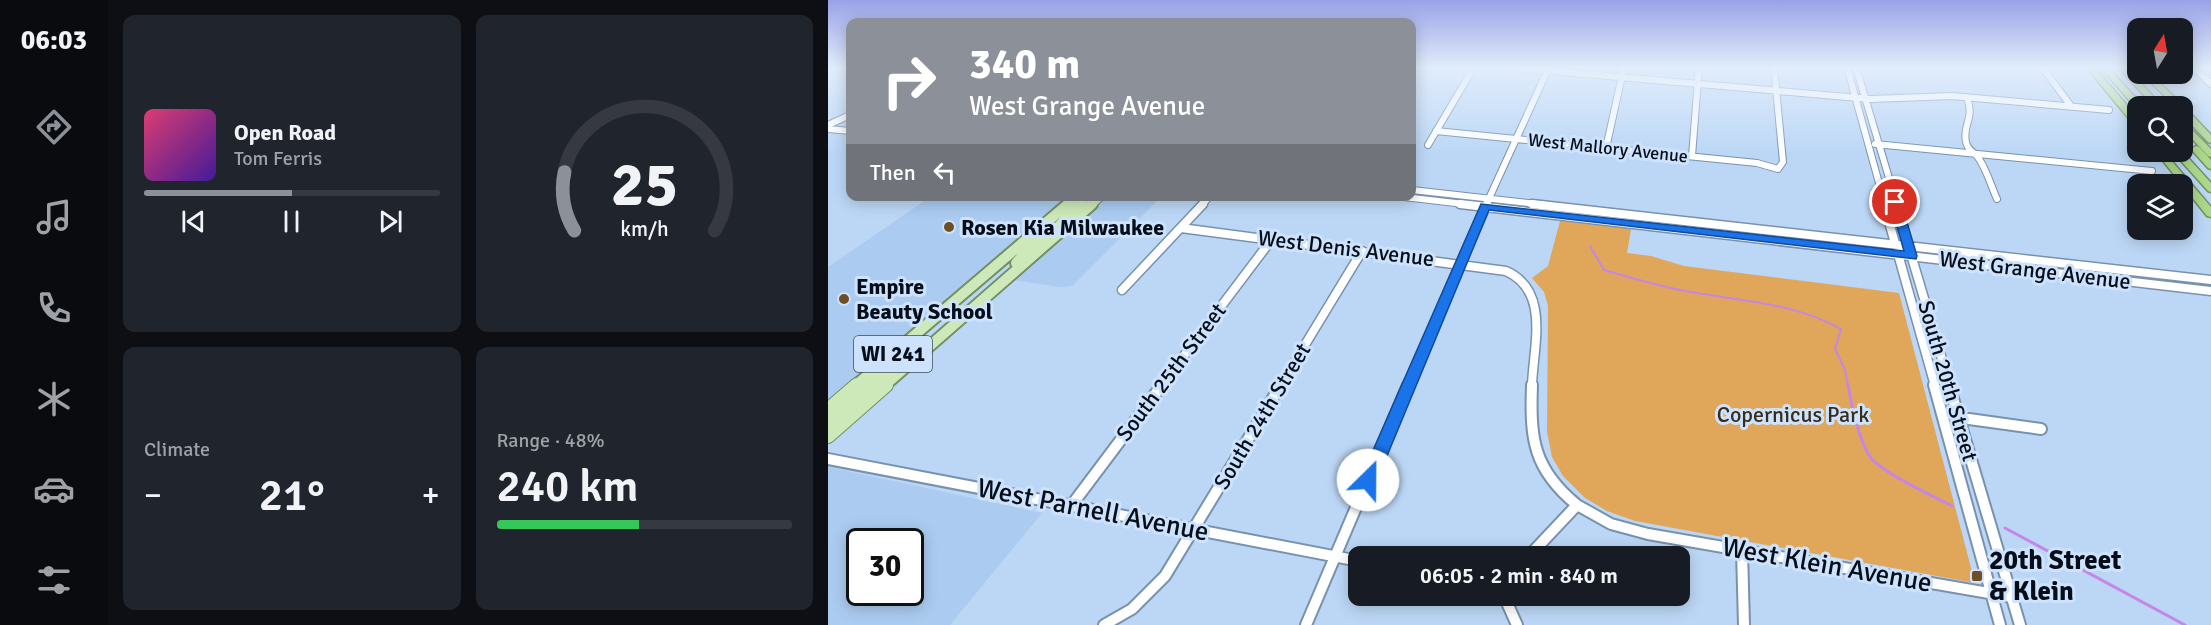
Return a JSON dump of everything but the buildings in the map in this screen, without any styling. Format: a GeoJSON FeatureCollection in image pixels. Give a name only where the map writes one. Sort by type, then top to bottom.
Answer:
{"type":"FeatureCollection","features":[{"type":"Feature","properties":{"kind":"highway"},"geometry":{"type":"LineString","coordinates":[[2115,96],[2127,111]]}},
{"type":"Feature","properties":{"kind":"highway"},"geometry":{"type":"LineString","coordinates":[[2193,121],[2211,140]]}},
{"type":"Feature","properties":{"kind":"highway"},"geometry":{"type":"LineString","coordinates":[[2193,134],[2211,154]]}},
{"type":"Feature","properties":{"kind":"highway"},"geometry":{"type":"LineString","coordinates":[[2193,146],[2211,166]]}},
{"type":"Feature","properties":{"kind":"highway"},"geometry":{"type":"LineString","coordinates":[[2168,162],[2211,214]]}},
{"type":"Feature","properties":{"kind":"highway"},"geometry":{"type":"LineString","coordinates":[[2187,162],[2211,189]]}},
{"type":"Feature","properties":{"kind":"main road","name":"WI 241"},"geometry":{"type":"LineString","coordinates":[[828,410],[1071,201]]}},
{"type":"Feature","properties":{"kind":"main road"},"geometry":{"type":"LineString","coordinates":[[1049,241],[1059,226],[1082,201]]}},
{"type":"Feature","properties":{"kind":"main road","name":"WI 241"},"geometry":{"type":"LineString","coordinates":[[828,436],[1095,201]]}},
{"type":"Feature","properties":{"kind":"main road"},"geometry":{"type":"LineString","coordinates":[[1002,283],[1009,271],[1044,232],[1045,223]]}},
{"type":"Feature","properties":{"kind":"main road"},"geometry":{"type":"LineString","coordinates":[[828,423],[891,369],[946,309]]}},
{"type":"Feature","properties":{"kind":"street"},"geometry":{"type":"LineString","coordinates":[[1428,145],[1457,96]]}},
{"type":"Feature","properties":{"kind":"street"},"geometry":{"type":"LineString","coordinates":[[1306,625],[1460,263],[1536,96]]}},
{"type":"Feature","properties":{"kind":"street"},"geometry":{"type":"LineString","coordinates":[[1606,148],[1618,96]]}},
{"type":"Feature","properties":{"kind":"street"},"geometry":{"type":"LineString","coordinates":[[1692,156],[1696,96]]}},
{"type":"Feature","properties":{"kind":"street","name":"West Mallory Avenue"},"geometry":{"type":"LineString","coordinates":[[1436,131],[1757,163],[1778,169],[1783,162],[1778,96]]}},
{"type":"Feature","properties":{"kind":"street"},"geometry":{"type":"LineString","coordinates":[[1847,96],[1967,98],[2109,110]]}},
{"type":"Feature","properties":{"kind":"street"},"geometry":{"type":"LineString","coordinates":[[2064,96],[2071,106]]}},
{"type":"Feature","properties":{"kind":"street","name":"South 20th Street"},"geometry":{"type":"LineString","coordinates":[[1856,97],[1868,144],[2020,625]]}},
{"type":"Feature","properties":{"kind":"street","name":"South 20th Street"},"geometry":{"type":"LineString","coordinates":[[1865,98],[1908,246],[1902,252]]}},
{"type":"Feature","properties":{"kind":"street"},"geometry":{"type":"LineString","coordinates":[[1967,98],[1972,112],[1965,138],[1969,151],[1977,156],[1997,199]]}},
{"type":"Feature","properties":{"kind":"street"},"geometry":{"type":"LineString","coordinates":[[828,127],[846,117]]}},
{"type":"Feature","properties":{"kind":"street"},"geometry":{"type":"LineString","coordinates":[[828,127],[846,130]]}},
{"type":"Feature","properties":{"kind":"street"},"geometry":{"type":"LineString","coordinates":[[1868,144],[2152,171]]}},
{"type":"Feature","properties":{"kind":"street","name":"West Grange Avenue"},"geometry":{"type":"LineString","coordinates":[[1416,190],[1446,194],[1525,211],[1851,249],[1902,252],[1908,246],[2211,280]]}},
{"type":"Feature","properties":{"kind":"street"},"geometry":{"type":"LineString","coordinates":[[1441,202],[1446,194]]}},
{"type":"Feature","properties":{"kind":"street","name":"West Grange Avenue"},"geometry":{"type":"LineString","coordinates":[[1416,199],[1441,202],[1529,203],[1849,239],[1902,252],[1965,262],[2211,291]]}},
{"type":"Feature","properties":{"kind":"street"},"geometry":{"type":"LineString","coordinates":[[1122,290],[1205,201]]}},
{"type":"Feature","properties":{"kind":"street"},"geometry":{"type":"LineString","coordinates":[[1525,211],[1529,203]]}},
{"type":"Feature","properties":{"kind":"street"},"geometry":{"type":"LineString","coordinates":[[1685,230],[1686,221]]}},
{"type":"Feature","properties":{"kind":"street","name":"West Denis Avenue"},"geometry":{"type":"LineString","coordinates":[[1181,228],[1460,263],[1511,272]]}},
{"type":"Feature","properties":{"kind":"street","name":"South 25th Street"},"geometry":{"type":"LineString","coordinates":[[1071,506],[1272,239]]}},
{"type":"Feature","properties":{"kind":"street"},"geometry":{"type":"LineString","coordinates":[[1849,239],[1851,249]]}},
{"type":"Feature","properties":{"kind":"street","name":"South 24th Street"},"geometry":{"type":"LineString","coordinates":[[1104,625],[1132,609],[1152,592],[1165,576],[1362,250]]}},
{"type":"Feature","properties":{"kind":"street","name":"South 20th Street"},"geometry":{"type":"LineString","coordinates":[[1902,252],[2000,625]]}},
{"type":"Feature","properties":{"kind":"street"},"geometry":{"type":"LineString","coordinates":[[1961,252],[1965,262]]}},
{"type":"Feature","properties":{"kind":"street","name":"West Klein Avenue"},"geometry":{"type":"LineString","coordinates":[[1511,272],[1534,294],[1536,306],[1534,450],[1549,478],[1560,492],[1577,505],[1611,524],[1627,529],[2012,597]]}},
{"type":"Feature","properties":{"kind":"street"},"geometry":{"type":"LineString","coordinates":[[2171,275],[2179,287]]}},
{"type":"Feature","properties":{"kind":"street"},"geometry":{"type":"LineString","coordinates":[[1969,418],[2041,429]]}},
{"type":"Feature","properties":{"kind":"street","name":"West Parnell Avenue"},"geometry":{"type":"LineString","coordinates":[[828,459],[1348,559]]}},
{"type":"Feature","properties":{"kind":"street"},"geometry":{"type":"LineString","coordinates":[[1538,546],[1577,505]]}},
{"type":"Feature","properties":{"kind":"street"},"geometry":{"type":"LineString","coordinates":[[1742,550],[1744,625]]}},
{"type":"Feature","properties":{"kind":"street"},"geometry":{"type":"LineString","coordinates":[[1508,606],[1517,625]]}},
{"type":"Feature","properties":{"kind":"shaded area"},"geometry":{"type":"Polygon","coordinates":[[[924,201],[1067,201],[828,402],[828,267],[924,201]]]}},
{"type":"Feature","properties":{"kind":"shaded area"},"geometry":{"type":"Polygon","coordinates":[[[1101,201],[1157,201],[1072,286],[1060,287],[1012,280],[1101,201]]]}},
{"type":"Feature","properties":{"kind":"shaded area"},"geometry":{"type":"Polygon","coordinates":[[[828,467],[1042,513],[950,625],[828,625],[828,467]]]}},
{"type":"Feature","properties":{"kind":"green space","name":"Copernicus Park"},"geometry":{"type":"Polygon","coordinates":[[[1560,221],[1631,229],[1627,253],[1651,256],[1684,266],[1899,293],[1975,583],[1635,521],[1607,511],[1585,498],[1563,476],[1552,457],[1547,432],[1548,306],[1544,292],[1532,278],[1548,266],[1560,221]]]}},
{"type":"Feature","properties":{"kind":"waterway"},"geometry":{"type":"LineString","coordinates":[[1590,246],[1604,270],[1675,289],[1785,308],[1823,320],[1841,329],[1835,349],[1845,370],[1848,386]]}},
{"type":"Feature","properties":{"kind":"waterway"},"geometry":{"type":"LineString","coordinates":[[1848,385],[1860,434],[1872,459],[1898,478],[1952,506]]}},
{"type":"Feature","properties":{"kind":"waterway"},"geometry":{"type":"LineString","coordinates":[[2005,528],[2185,625]]}},
{"type":"Feature","properties":{"kind":"place","name":"Rosen Kia Milwaukee"},"geometry":{"type":"Point","coordinates":[949,227]}},
{"type":"Feature","properties":{"kind":"place","name":"Empire Beauty School"},"geometry":{"type":"Point","coordinates":[844,299]}},
{"type":"Feature","properties":{"kind":"place","name":"20th Street & Klein"},"geometry":{"type":"Point","coordinates":[1977,576]}},
{"type":"Feature","properties":{"kind":"route"},"geometry":{"type":"LineString","coordinates":[[1368,480],[1485,207],[1911,256],[1895,202]]}}]}
